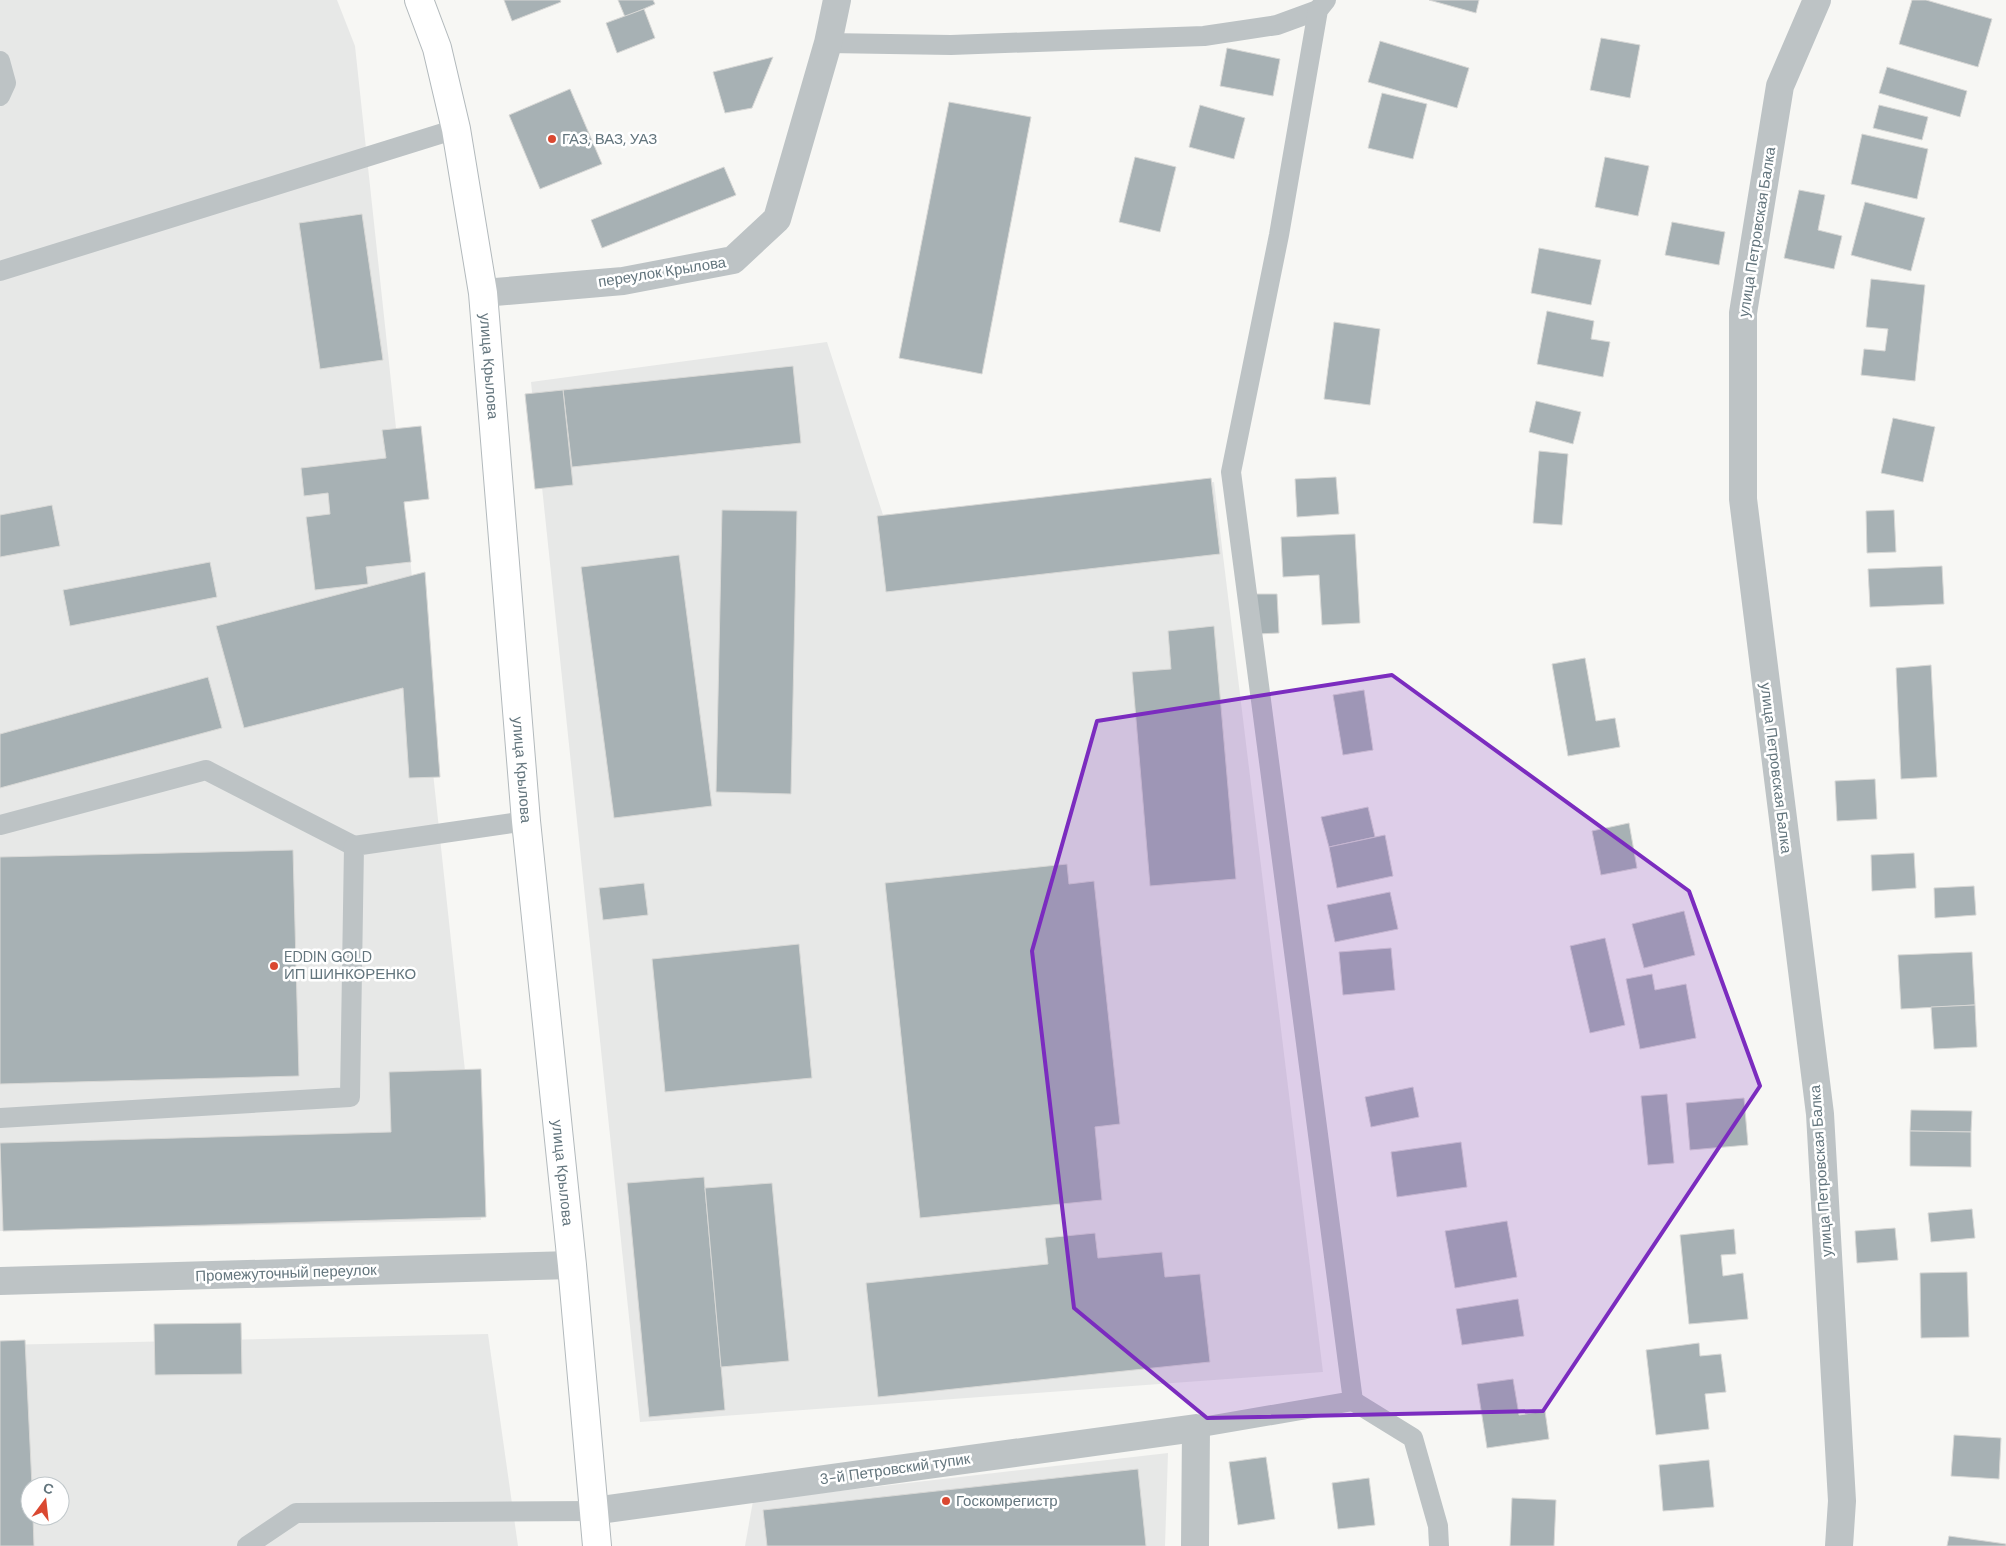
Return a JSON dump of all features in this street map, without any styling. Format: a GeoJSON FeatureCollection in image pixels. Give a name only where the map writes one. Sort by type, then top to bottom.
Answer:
{"type":"FeatureCollection","features":[{"type":"Feature","properties":{"kind":"main road","name":"улица Крылова"},"geometry":{"type":"LineString","coordinates":[[419,0],[437,48],[456,129],[483,293],[526,821],[572,1265],[597,1546]]}},
{"type":"Feature","properties":{"kind":"street","name":"переулок Крылова"},"geometry":{"type":"LineString","coordinates":[[483,293],[623,281],[734,260],[777,219],[828,43],[838,0]]}},
{"type":"Feature","properties":{"kind":"street","name":"улица Петровская Балка"},"geometry":{"type":"LineString","coordinates":[[1817,0],[1780,86],[1743,313],[1742,499],[1820,1114],[1842,1501],[1840,1546]]}},
{"type":"Feature","properties":{"kind":"street","name":"Промежуточный переулок"},"geometry":{"type":"LineString","coordinates":[[0,1281],[572,1265]]}},
{"type":"Feature","properties":{"kind":"street","name":"3-й Петровский тупик"},"geometry":{"type":"LineString","coordinates":[[593,1511],[1196,1428]]}},
{"type":"Feature","properties":{"kind":"street"},"geometry":{"type":"LineString","coordinates":[[1195,1546],[1196,1428]]}},
{"type":"Feature","properties":{"kind":"lane"},"geometry":{"type":"LineString","coordinates":[[828,43],[951,45],[1204,36],[1277,25],[1322,5]]}},
{"type":"Feature","properties":{"kind":"lane"},"geometry":{"type":"LineString","coordinates":[[1322,5],[1279,236],[1231,472],[1353,1401]]}},
{"type":"Feature","properties":{"kind":"lane"},"geometry":{"type":"LineString","coordinates":[[0,61],[6,83],[0,96]]}},
{"type":"Feature","properties":{"kind":"lane"},"geometry":{"type":"LineString","coordinates":[[0,271],[456,129]]}},
{"type":"Feature","properties":{"kind":"lane"},"geometry":{"type":"LineString","coordinates":[[0,824],[206,770],[354,846],[526,821]]}},
{"type":"Feature","properties":{"kind":"lane"},"geometry":{"type":"LineString","coordinates":[[0,1118],[350,1097],[354,846]]}},
{"type":"Feature","properties":{"kind":"lane"},"geometry":{"type":"LineString","coordinates":[[1196,1428],[1353,1401],[1413,1438],[1438,1526],[1439,1546]]}},
{"type":"Feature","properties":{"kind":"lane"},"geometry":{"type":"LineString","coordinates":[[247,1546],[296,1513],[593,1511]]}},
{"type":"Feature","properties":{"kind":"highlighted area"},"geometry":{"type":"Polygon","coordinates":[[[1392,675],[1689,891],[1760,1086],[1543,1411],[1207,1418],[1074,1308],[1032,951],[1097,721],[1392,675]]]}},
{"type":"Feature","properties":{"kind":"shaded area"},"geometry":{"type":"Polygon","coordinates":[[[0,0],[337,0],[355,46],[481,1220],[0,1231],[0,0]]]}},
{"type":"Feature","properties":{"kind":"shaded area"},"geometry":{"type":"Polygon","coordinates":[[[827,342],[883,515],[1214,482],[1323,1372],[640,1422],[531,382],[827,342]]]}},
{"type":"Feature","properties":{"kind":"shaded area"},"geometry":{"type":"Polygon","coordinates":[[[488,1334],[518,1546],[0,1546],[0,1345],[488,1334]]]}},
{"type":"Feature","properties":{"kind":"shaded area"},"geometry":{"type":"Polygon","coordinates":[[[1168,1453],[1165,1546],[745,1546],[753,1501],[1168,1453]]]}},
{"type":"Feature","properties":{"kind":"building"},"geometry":{"type":"Polygon","coordinates":[[[504,0],[560,0],[561,2],[512,21],[504,0]]]}},
{"type":"Feature","properties":{"kind":"building"},"geometry":{"type":"Polygon","coordinates":[[[618,0],[653,0],[655,4],[625,17],[618,0]]]}},
{"type":"Feature","properties":{"kind":"building"},"geometry":{"type":"Polygon","coordinates":[[[1429,0],[1479,0],[1476,13],[1429,0]]]}},
{"type":"Feature","properties":{"kind":"building"},"geometry":{"type":"Polygon","coordinates":[[[1912,0],[1926,0],[1992,19],[1978,67],[1899,44],[1912,0]]]}},
{"type":"Feature","properties":{"kind":"building"},"geometry":{"type":"Polygon","coordinates":[[[644,9],[655,38],[617,53],[606,23],[644,9]]]}},
{"type":"Feature","properties":{"kind":"building"},"geometry":{"type":"Polygon","coordinates":[[[1601,38],[1640,45],[1630,98],[1590,90],[1601,38]]]}},
{"type":"Feature","properties":{"kind":"building"},"geometry":{"type":"Polygon","coordinates":[[[1380,41],[1469,68],[1457,108],[1368,82],[1380,41]]]}},
{"type":"Feature","properties":{"kind":"building"},"geometry":{"type":"Polygon","coordinates":[[[1227,48],[1280,59],[1273,96],[1220,86],[1227,48]]]}},
{"type":"Feature","properties":{"kind":"building"},"geometry":{"type":"Polygon","coordinates":[[[773,57],[752,108],[725,113],[713,72],[773,57]]]}},
{"type":"Feature","properties":{"kind":"building"},"geometry":{"type":"Polygon","coordinates":[[[1887,67],[1967,91],[1960,117],[1879,93],[1887,67]]]}},
{"type":"Feature","properties":{"kind":"building"},"geometry":{"type":"Polygon","coordinates":[[[570,89],[602,164],[540,189],[509,115],[570,89]]]}},
{"type":"Feature","properties":{"kind":"building"},"geometry":{"type":"Polygon","coordinates":[[[1382,93],[1427,104],[1413,159],[1368,148],[1382,93]]]}},
{"type":"Feature","properties":{"kind":"building"},"geometry":{"type":"Polygon","coordinates":[[[949,102],[1031,117],[982,374],[899,358],[949,102]]]}},
{"type":"Feature","properties":{"kind":"building"},"geometry":{"type":"Polygon","coordinates":[[[1200,105],[1245,118],[1234,159],[1189,147],[1200,105]]]}},
{"type":"Feature","properties":{"kind":"building"},"geometry":{"type":"Polygon","coordinates":[[[1879,105],[1928,117],[1922,140],[1873,128],[1879,105]]]}},
{"type":"Feature","properties":{"kind":"building"},"geometry":{"type":"Polygon","coordinates":[[[1862,134],[1928,149],[1917,199],[1851,184],[1862,134]]]}},
{"type":"Feature","properties":{"kind":"building"},"geometry":{"type":"Polygon","coordinates":[[[1135,157],[1176,167],[1160,232],[1119,222],[1135,157]]]}},
{"type":"Feature","properties":{"kind":"building"},"geometry":{"type":"Polygon","coordinates":[[[1605,157],[1649,166],[1638,216],[1595,207],[1605,157]]]}},
{"type":"Feature","properties":{"kind":"building"},"geometry":{"type":"Polygon","coordinates":[[[724,167],[736,195],[602,248],[591,220],[724,167]]]}},
{"type":"Feature","properties":{"kind":"building"},"geometry":{"type":"Polygon","coordinates":[[[1799,190],[1825,195],[1818,230],[1842,236],[1834,269],[1784,258],[1799,190]]]}},
{"type":"Feature","properties":{"kind":"building"},"geometry":{"type":"Polygon","coordinates":[[[1865,202],[1925,218],[1911,271],[1851,255],[1865,202]]]}},
{"type":"Feature","properties":{"kind":"building"},"geometry":{"type":"Polygon","coordinates":[[[362,214],[383,360],[320,369],[299,223],[362,214]]]}},
{"type":"Feature","properties":{"kind":"building"},"geometry":{"type":"Polygon","coordinates":[[[1672,222],[1725,232],[1719,265],[1665,255],[1672,222]]]}},
{"type":"Feature","properties":{"kind":"building"},"geometry":{"type":"Polygon","coordinates":[[[1539,248],[1601,260],[1591,305],[1531,293],[1539,248]]]}},
{"type":"Feature","properties":{"kind":"building"},"geometry":{"type":"Polygon","coordinates":[[[1871,279],[1925,285],[1915,381],[1861,375],[1864,349],[1885,351],[1888,329],[1866,327],[1871,279]]]}},
{"type":"Feature","properties":{"kind":"building"},"geometry":{"type":"Polygon","coordinates":[[[1547,311],[1594,321],[1591,339],[1610,342],[1603,377],[1537,364],[1547,311]]]}},
{"type":"Feature","properties":{"kind":"building"},"geometry":{"type":"Polygon","coordinates":[[[1334,322],[1380,329],[1370,405],[1324,399],[1334,322]]]}},
{"type":"Feature","properties":{"kind":"building"},"geometry":{"type":"Polygon","coordinates":[[[793,366],[801,443],[572,467],[563,390],[793,366]]]}},
{"type":"Feature","properties":{"kind":"building"},"geometry":{"type":"Polygon","coordinates":[[[563,390],[573,485],[535,489],[525,394],[563,390]]]}},
{"type":"Feature","properties":{"kind":"building"},"geometry":{"type":"Polygon","coordinates":[[[1536,401],[1581,412],[1573,444],[1529,432],[1536,401]]]}},
{"type":"Feature","properties":{"kind":"building"},"geometry":{"type":"Polygon","coordinates":[[[1893,418],[1935,427],[1923,482],[1881,473],[1893,418]]]}},
{"type":"Feature","properties":{"kind":"building"},"geometry":{"type":"Polygon","coordinates":[[[421,426],[429,499],[404,502],[411,562],[366,567],[368,584],[315,590],[306,517],[330,514],[328,493],[304,496],[301,468],[386,458],[382,430],[421,426]]]}},
{"type":"Feature","properties":{"kind":"building"},"geometry":{"type":"Polygon","coordinates":[[[1539,451],[1568,454],[1562,525],[1533,523],[1539,451]]]}},
{"type":"Feature","properties":{"kind":"building"},"geometry":{"type":"Polygon","coordinates":[[[1336,477],[1339,514],[1297,517],[1295,479],[1336,477]]]}},
{"type":"Feature","properties":{"kind":"building"},"geometry":{"type":"Polygon","coordinates":[[[1211,478],[1220,554],[886,592],[877,516],[1211,478]]]}},
{"type":"Feature","properties":{"kind":"building"},"geometry":{"type":"Polygon","coordinates":[[[52,505],[60,546],[0,557],[0,515],[52,505]]]}},
{"type":"Feature","properties":{"kind":"building"},"geometry":{"type":"Polygon","coordinates":[[[722,510],[797,511],[791,794],[716,792],[722,510]]]}},
{"type":"Feature","properties":{"kind":"building"},"geometry":{"type":"Polygon","coordinates":[[[1894,510],[1896,552],[1867,553],[1866,511],[1894,510]]]}},
{"type":"Feature","properties":{"kind":"building"},"geometry":{"type":"Polygon","coordinates":[[[1355,534],[1360,623],[1322,625],[1319,575],[1283,577],[1281,537],[1355,534]]]}},
{"type":"Feature","properties":{"kind":"building"},"geometry":{"type":"Polygon","coordinates":[[[679,555],[712,806],[614,818],[581,567],[679,555]]]}},
{"type":"Feature","properties":{"kind":"building"},"geometry":{"type":"Polygon","coordinates":[[[210,562],[217,597],[70,626],[63,590],[210,562]]]}},
{"type":"Feature","properties":{"kind":"building"},"geometry":{"type":"Polygon","coordinates":[[[1942,566],[1944,604],[1870,607],[1868,569],[1942,566]]]}},
{"type":"Feature","properties":{"kind":"building"},"geometry":{"type":"Polygon","coordinates":[[[425,572],[440,777],[409,778],[403,688],[244,728],[216,626],[425,572]]]}},
{"type":"Feature","properties":{"kind":"building"},"geometry":{"type":"Polygon","coordinates":[[[1254,594],[1277,594],[1279,633],[1257,634],[1254,594]]]}},
{"type":"Feature","properties":{"kind":"building"},"geometry":{"type":"Polygon","coordinates":[[[1214,626],[1236,879],[1150,886],[1132,672],[1171,669],[1168,631],[1214,626]]]}},
{"type":"Feature","properties":{"kind":"building"},"geometry":{"type":"Polygon","coordinates":[[[1585,658],[1596,721],[1615,718],[1620,747],[1568,756],[1552,664],[1585,658]]]}},
{"type":"Feature","properties":{"kind":"building"},"geometry":{"type":"Polygon","coordinates":[[[1931,665],[1937,777],[1901,779],[1896,668],[1931,665]]]}},
{"type":"Feature","properties":{"kind":"building"},"geometry":{"type":"Polygon","coordinates":[[[208,677],[222,728],[0,788],[0,734],[208,677]]]}},
{"type":"Feature","properties":{"kind":"building"},"geometry":{"type":"Polygon","coordinates":[[[1364,690],[1373,750],[1343,755],[1333,695],[1364,690]]]}},
{"type":"Feature","properties":{"kind":"building"},"geometry":{"type":"Polygon","coordinates":[[[1875,779],[1877,819],[1837,821],[1835,781],[1875,779]]]}},
{"type":"Feature","properties":{"kind":"building"},"geometry":{"type":"Polygon","coordinates":[[[1368,807],[1375,837],[1329,847],[1321,817],[1368,807]]]}},
{"type":"Feature","properties":{"kind":"building"},"geometry":{"type":"Polygon","coordinates":[[[1629,823],[1637,868],[1601,875],[1592,831],[1629,823]]]}},
{"type":"Feature","properties":{"kind":"building"},"geometry":{"type":"Polygon","coordinates":[[[1385,835],[1393,876],[1337,888],[1329,847],[1385,835]]]}},
{"type":"Feature","properties":{"kind":"building"},"geometry":{"type":"Polygon","coordinates":[[[293,850],[299,1076],[0,1084],[0,857],[293,850]]]}},
{"type":"Feature","properties":{"kind":"building"},"geometry":{"type":"Polygon","coordinates":[[[1914,853],[1916,888],[1872,891],[1871,855],[1914,853]]]}},
{"type":"Feature","properties":{"kind":"building"},"geometry":{"type":"Polygon","coordinates":[[[1067,864],[1069,884],[1094,881],[1120,1124],[1095,1127],[1102,1200],[920,1218],[885,883],[1067,864]]]}},
{"type":"Feature","properties":{"kind":"building"},"geometry":{"type":"Polygon","coordinates":[[[644,883],[648,915],[603,920],[599,888],[644,883]]]}},
{"type":"Feature","properties":{"kind":"building"},"geometry":{"type":"Polygon","coordinates":[[[1974,886],[1976,915],[1935,918],[1934,888],[1974,886]]]}},
{"type":"Feature","properties":{"kind":"building"},"geometry":{"type":"Polygon","coordinates":[[[1390,892],[1398,929],[1335,942],[1327,905],[1390,892]]]}},
{"type":"Feature","properties":{"kind":"building"},"geometry":{"type":"Polygon","coordinates":[[[1684,911],[1695,955],[1644,968],[1632,924],[1684,911]]]}},
{"type":"Feature","properties":{"kind":"building"},"geometry":{"type":"Polygon","coordinates":[[[1605,938],[1625,1025],[1590,1033],[1570,946],[1605,938]]]}},
{"type":"Feature","properties":{"kind":"building"},"geometry":{"type":"Polygon","coordinates":[[[799,944],[812,1078],[665,1092],[652,959],[799,944]]]}},
{"type":"Feature","properties":{"kind":"building"},"geometry":{"type":"Polygon","coordinates":[[[1391,948],[1395,990],[1343,995],[1339,952],[1391,948]]]}},
{"type":"Feature","properties":{"kind":"building"},"geometry":{"type":"Polygon","coordinates":[[[1972,952],[1975,1005],[1901,1009],[1898,955],[1972,952]]]}},
{"type":"Feature","properties":{"kind":"building"},"geometry":{"type":"Polygon","coordinates":[[[1652,974],[1655,990],[1686,984],[1696,1038],[1640,1049],[1626,979],[1652,974]]]}},
{"type":"Feature","properties":{"kind":"building"},"geometry":{"type":"Polygon","coordinates":[[[1975,1005],[1977,1047],[1934,1049],[1931,1007],[1975,1005]]]}},
{"type":"Feature","properties":{"kind":"building"},"geometry":{"type":"Polygon","coordinates":[[[481,1069],[486,1217],[3,1231],[0,1143],[391,1132],[389,1072],[481,1069]]]}},
{"type":"Feature","properties":{"kind":"building"},"geometry":{"type":"Polygon","coordinates":[[[1413,1087],[1419,1117],[1371,1127],[1365,1097],[1413,1087]]]}},
{"type":"Feature","properties":{"kind":"building"},"geometry":{"type":"Polygon","coordinates":[[[1667,1094],[1674,1163],[1648,1165],[1641,1096],[1667,1094]]]}},
{"type":"Feature","properties":{"kind":"building"},"geometry":{"type":"Polygon","coordinates":[[[1744,1098],[1748,1145],[1690,1150],[1686,1103],[1744,1098]]]}},
{"type":"Feature","properties":{"kind":"building"},"geometry":{"type":"Polygon","coordinates":[[[1911,1110],[1972,1111],[1971,1132],[1910,1131],[1911,1110]]]}},
{"type":"Feature","properties":{"kind":"building"},"geometry":{"type":"Polygon","coordinates":[[[1910,1131],[1971,1132],[1971,1167],[1910,1166],[1910,1131]]]}},
{"type":"Feature","properties":{"kind":"building"},"geometry":{"type":"Polygon","coordinates":[[[1461,1142],[1467,1187],[1397,1197],[1391,1152],[1461,1142]]]}},
{"type":"Feature","properties":{"kind":"building"},"geometry":{"type":"Polygon","coordinates":[[[704,1177],[725,1410],[649,1417],[627,1183],[704,1177]]]}},
{"type":"Feature","properties":{"kind":"building"},"geometry":{"type":"Polygon","coordinates":[[[772,1183],[789,1361],[721,1367],[705,1188],[772,1183]]]}},
{"type":"Feature","properties":{"kind":"building"},"geometry":{"type":"Polygon","coordinates":[[[1972,1209],[1975,1238],[1931,1242],[1928,1213],[1972,1209]]]}},
{"type":"Feature","properties":{"kind":"building"},"geometry":{"type":"Polygon","coordinates":[[[1507,1221],[1517,1277],[1455,1288],[1445,1231],[1507,1221]]]}},
{"type":"Feature","properties":{"kind":"building"},"geometry":{"type":"Polygon","coordinates":[[[1895,1228],[1898,1260],[1857,1263],[1855,1231],[1895,1228]]]}},
{"type":"Feature","properties":{"kind":"building"},"geometry":{"type":"Polygon","coordinates":[[[1734,1229],[1736,1254],[1721,1255],[1723,1276],[1743,1273],[1748,1319],[1689,1324],[1680,1235],[1734,1229]]]}},
{"type":"Feature","properties":{"kind":"building"},"geometry":{"type":"Polygon","coordinates":[[[1095,1233],[1098,1258],[1162,1252],[1165,1277],[1200,1274],[1210,1362],[878,1397],[866,1283],[1048,1264],[1045,1238],[1095,1233]]]}},
{"type":"Feature","properties":{"kind":"building"},"geometry":{"type":"Polygon","coordinates":[[[1967,1272],[1969,1337],[1921,1338],[1920,1273],[1967,1272]]]}},
{"type":"Feature","properties":{"kind":"building"},"geometry":{"type":"Polygon","coordinates":[[[1518,1299],[1524,1336],[1462,1345],[1456,1309],[1518,1299]]]}},
{"type":"Feature","properties":{"kind":"building"},"geometry":{"type":"Polygon","coordinates":[[[241,1323],[242,1374],[155,1375],[154,1324],[241,1323]]]}},
{"type":"Feature","properties":{"kind":"building"},"geometry":{"type":"Polygon","coordinates":[[[25,1340],[32,1476],[20,1476],[20,1526],[33,1526],[34,1546],[0,1546],[0,1341],[25,1340]]]}},
{"type":"Feature","properties":{"kind":"building"},"geometry":{"type":"Polygon","coordinates":[[[1699,1343],[1700,1356],[1721,1354],[1726,1392],[1705,1394],[1709,1429],[1656,1435],[1646,1350],[1699,1343]]]}},
{"type":"Feature","properties":{"kind":"building"},"geometry":{"type":"Polygon","coordinates":[[[1513,1379],[1519,1415],[1545,1411],[1549,1439],[1487,1448],[1477,1384],[1513,1379]]]}},
{"type":"Feature","properties":{"kind":"building"},"geometry":{"type":"Polygon","coordinates":[[[1954,1435],[2001,1438],[1999,1479],[1951,1476],[1954,1435]]]}},
{"type":"Feature","properties":{"kind":"building"},"geometry":{"type":"Polygon","coordinates":[[[1266,1457],[1275,1519],[1238,1525],[1229,1462],[1266,1457]]]}},
{"type":"Feature","properties":{"kind":"building"},"geometry":{"type":"Polygon","coordinates":[[[1709,1460],[1714,1507],[1663,1511],[1659,1465],[1709,1460]]]}},
{"type":"Feature","properties":{"kind":"building"},"geometry":{"type":"Polygon","coordinates":[[[1138,1469],[1146,1546],[767,1546],[763,1510],[1138,1469]]]}},
{"type":"Feature","properties":{"kind":"building"},"geometry":{"type":"Polygon","coordinates":[[[1369,1478],[1375,1525],[1338,1529],[1332,1483],[1369,1478]]]}},
{"type":"Feature","properties":{"kind":"building"},"geometry":{"type":"Polygon","coordinates":[[[1512,1498],[1556,1500],[1554,1546],[1510,1546],[1512,1498]]]}},
{"type":"Feature","properties":{"kind":"building"},"geometry":{"type":"Polygon","coordinates":[[[1949,1536],[2006,1544],[2006,1546],[1947,1546],[1949,1536]]]}},
{"type":"Feature","properties":{"kind":"place","name":"ГАЗ, ВАЗ, УАЗ"},"geometry":{"type":"Point","coordinates":[552,139]}},
{"type":"Feature","properties":{"kind":"place","name":"EDDIN GOLD ИП ШИНКОРЕНКО"},"geometry":{"type":"Point","coordinates":[274,966]}},
{"type":"Feature","properties":{"kind":"place","name":"Госкомрегистр"},"geometry":{"type":"Point","coordinates":[946,1501]}}]}
